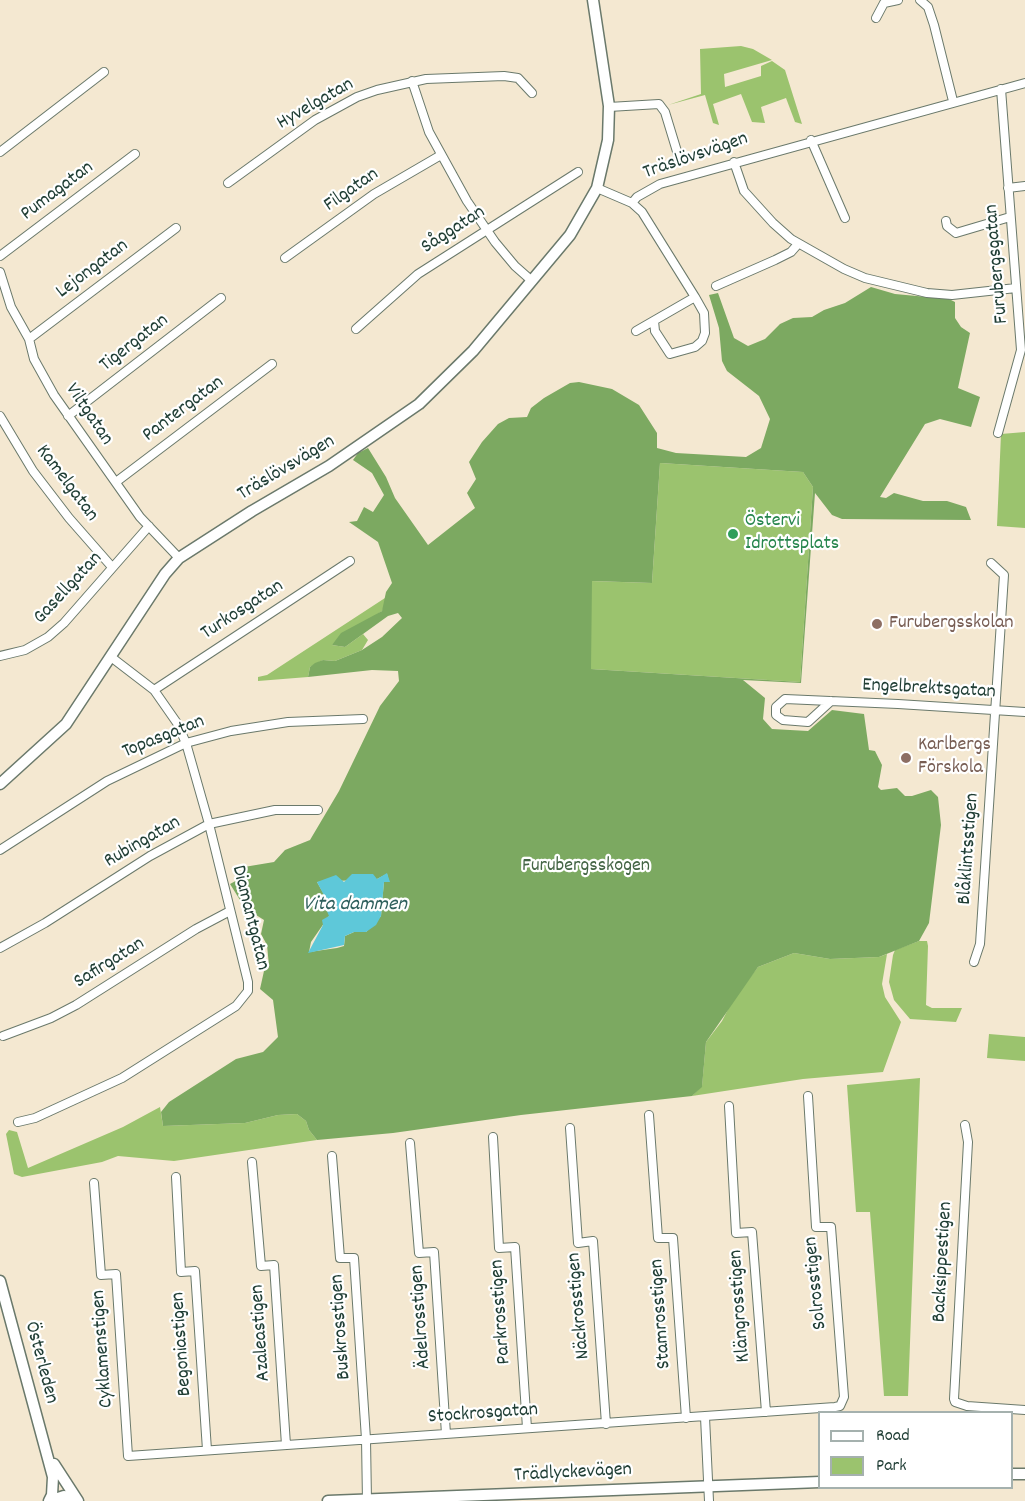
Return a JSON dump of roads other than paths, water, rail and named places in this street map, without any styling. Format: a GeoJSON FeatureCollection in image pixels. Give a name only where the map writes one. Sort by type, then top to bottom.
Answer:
{"type":"FeatureCollection","features":[{"type":"Feature","properties":{"kind":"street","name":"Träslövsvägen"},"geometry":{"type":"LineString","coordinates":[[0,784],[61,730],[165,574],[179,558],[252,511],[329,466],[419,404],[474,351],[570,235],[597,188],[608,140],[609,107],[593,0]]}},
{"type":"Feature","properties":{"kind":"street"},"geometry":{"type":"LineString","coordinates":[[876,18],[884,3],[898,0]]}},
{"type":"Feature","properties":{"kind":"street"},"geometry":{"type":"LineString","coordinates":[[920,0],[928,7],[934,25],[953,101]]}},
{"type":"Feature","properties":{"kind":"street"},"geometry":{"type":"LineString","coordinates":[[0,152],[104,72]]}},
{"type":"Feature","properties":{"kind":"street","name":"Hyvelgatan"},"geometry":{"type":"LineString","coordinates":[[228,183],[315,120],[357,97],[412,81],[504,76],[518,78],[532,93]]}},
{"type":"Feature","properties":{"kind":"street"},"geometry":{"type":"LineString","coordinates":[[412,81],[429,132],[485,229],[515,266],[532,281]]}},
{"type":"Feature","properties":{"kind":"street","name":"Träslövsvägen"},"geometry":{"type":"LineString","coordinates":[[597,188],[632,203],[637,197],[660,184],[811,140],[1025,83]]}},
{"type":"Feature","properties":{"kind":"street","name":"Furubergsgatan"},"geometry":{"type":"LineString","coordinates":[[998,433],[1022,350],[1001,89]]}},
{"type":"Feature","properties":{"kind":"street","name":"Träslövsvägen"},"geometry":{"type":"LineString","coordinates":[[609,107],[659,104],[665,112],[679,158]]}},
{"type":"Feature","properties":{"kind":"street"},"geometry":{"type":"LineString","coordinates":[[811,140],[845,218]]}},
{"type":"Feature","properties":{"kind":"street","name":"Pumagatan"},"geometry":{"type":"LineString","coordinates":[[0,256],[135,154]]}},
{"type":"Feature","properties":{"kind":"street","name":"Filgatan"},"geometry":{"type":"LineString","coordinates":[[285,258],[374,194],[441,155]]}},
{"type":"Feature","properties":{"kind":"street"},"geometry":{"type":"LineString","coordinates":[[734,162],[744,191],[773,223],[798,244],[844,269],[895,286],[952,295],[1016,288]]}},
{"type":"Feature","properties":{"kind":"street","name":"Såggatan"},"geometry":{"type":"LineString","coordinates":[[356,329],[418,274],[485,229],[578,172]]}},
{"type":"Feature","properties":{"kind":"street"},"geometry":{"type":"LineString","coordinates":[[1008,188],[1025,186]]}},
{"type":"Feature","properties":{"kind":"street"},"geometry":{"type":"LineString","coordinates":[[632,203],[642,212],[704,313],[705,333],[702,341],[695,346],[670,354],[655,331],[654,321]]}},
{"type":"Feature","properties":{"kind":"street"},"geometry":{"type":"LineString","coordinates":[[946,221],[947,226],[956,233],[1010,217]]}},
{"type":"Feature","properties":{"kind":"street","name":"Lejongatan"},"geometry":{"type":"LineString","coordinates":[[29,339],[176,228]]}},
{"type":"Feature","properties":{"kind":"street"},"geometry":{"type":"LineString","coordinates":[[716,286],[776,260],[791,252],[798,244]]}},
{"type":"Feature","properties":{"kind":"street","name":"Viltgatan"},"geometry":{"type":"LineString","coordinates":[[0,272],[10,307],[29,339],[34,358],[68,416],[149,526],[179,558]]}},
{"type":"Feature","properties":{"kind":"street"},"geometry":{"type":"LineString","coordinates":[[636,331],[695,297]]}},
{"type":"Feature","properties":{"kind":"street","name":"Tigergatan"},"geometry":{"type":"LineString","coordinates":[[68,416],[221,298]]}},
{"type":"Feature","properties":{"kind":"street","name":"Pantergatan"},"geometry":{"type":"LineString","coordinates":[[116,482],[272,364]]}},
{"type":"Feature","properties":{"kind":"street","name":"Kamelgatan"},"geometry":{"type":"LineString","coordinates":[[0,416],[33,471],[69,518],[112,567]]}},
{"type":"Feature","properties":{"kind":"street","name":"Gasellgatan"},"geometry":{"type":"LineString","coordinates":[[0,656],[25,650],[48,637],[64,623],[149,526]]}},
{"type":"Feature","properties":{"kind":"street","name":"Turkosgatan"},"geometry":{"type":"LineString","coordinates":[[154,690],[350,561]]}},
{"type":"Feature","properties":{"kind":"street","name":"Blåklintsstigen"},"geometry":{"type":"LineString","coordinates":[[974,962],[980,944],[1004,575],[991,563]]}},
{"type":"Feature","properties":{"kind":"street","name":"Diamantgatan"},"geometry":{"type":"LineString","coordinates":[[18,1122],[35,1118],[123,1078],[243,1000],[248,991],[248,982],[209,824],[186,742],[177,723],[154,690],[111,657]]}},
{"type":"Feature","properties":{"kind":"street","name":"Engelbrektsgatan"},"geometry":{"type":"LineString","coordinates":[[831,701],[808,722],[783,720],[776,715],[776,707],[785,699],[831,701],[1025,712]]}},
{"type":"Feature","properties":{"kind":"street","name":"Topasgatan"},"geometry":{"type":"LineString","coordinates":[[0,850],[107,782],[186,742],[231,731],[288,722],[363,719]]}},
{"type":"Feature","properties":{"kind":"street","name":"Rubingatan"},"geometry":{"type":"LineString","coordinates":[[0,948],[45,923],[160,850],[209,824],[275,810],[318,810]]}},
{"type":"Feature","properties":{"kind":"street","name":"Safirgatan"},"geometry":{"type":"LineString","coordinates":[[3,1036],[42,1022],[76,1005],[196,929],[230,911]]}},
{"type":"Feature","properties":{"kind":"street","name":"Solrosstigen"},"geometry":{"type":"LineString","coordinates":[[808,1096],[816,1227],[831,1227],[844,1397],[840,1406]]}},
{"type":"Feature","properties":{"kind":"street","name":"Klängrosstigen"},"geometry":{"type":"LineString","coordinates":[[729,1106],[736,1233],[752,1232],[766,1412]]}},
{"type":"Feature","properties":{"kind":"street","name":"Stamrosstigen"},"geometry":{"type":"LineString","coordinates":[[649,1115],[658,1239],[673,1238],[686,1418]]}},
{"type":"Feature","properties":{"kind":"street","name":"Backsippestigen"},"geometry":{"type":"LineString","coordinates":[[965,1125],[968,1142],[953,1388],[956,1402],[967,1406],[1025,1410]]}},
{"type":"Feature","properties":{"kind":"street","name":"Näckrosstigen"},"geometry":{"type":"LineString","coordinates":[[570,1128],[578,1243],[593,1241],[606,1424]]}},
{"type":"Feature","properties":{"kind":"street","name":"Parkrosstigen"},"geometry":{"type":"LineString","coordinates":[[493,1137],[499,1248],[514,1247],[527,1428]]}},
{"type":"Feature","properties":{"kind":"street","name":"Ädelrosstigen"},"geometry":{"type":"LineString","coordinates":[[410,1143],[419,1253],[434,1252],[446,1434]]}},
{"type":"Feature","properties":{"kind":"street","name":"Buskrosstigen"},"geometry":{"type":"LineString","coordinates":[[332,1156],[340,1258],[354,1258],[366,1439]]}},
{"type":"Feature","properties":{"kind":"street","name":"Azaleastigen"},"geometry":{"type":"LineString","coordinates":[[252,1162],[261,1266],[274,1265],[286,1445]]}},
{"type":"Feature","properties":{"kind":"street","name":"Begoniastigen"},"geometry":{"type":"LineString","coordinates":[[176,1177],[181,1272],[195,1271],[207,1450]]}},
{"type":"Feature","properties":{"kind":"street","name":"Cyklamenstigen"},"geometry":{"type":"LineString","coordinates":[[94,1183],[101,1275],[116,1274],[128,1456]]}},
{"type":"Feature","properties":{"kind":"street","name":"Österleden"},"geometry":{"type":"LineString","coordinates":[[0,1281],[48,1453],[53,1477],[52,1495],[49,1501]]}},
{"type":"Feature","properties":{"kind":"street","name":"Stockrosgatan"},"geometry":{"type":"LineString","coordinates":[[128,1456],[705,1418],[840,1406]]}},
{"type":"Feature","properties":{"kind":"street"},"geometry":{"type":"LineString","coordinates":[[705,1418],[709,1501]]}},
{"type":"Feature","properties":{"kind":"street"},"geometry":{"type":"LineString","coordinates":[[366,1439],[367,1500]]}},
{"type":"Feature","properties":{"kind":"street","name":"Österleden"},"geometry":{"type":"LineString","coordinates":[[48,1453],[77,1501]]}},
{"type":"Feature","properties":{"kind":"street","name":"Trädlyckevägen"},"geometry":{"type":"LineString","coordinates":[[328,1501],[818,1482]]}},
{"type":"Feature","properties":{"kind":"street"},"geometry":{"type":"LineString","coordinates":[[49,1501],[64,1496],[77,1501]]}},
{"type":"Feature","properties":{"kind":"water","name":"Vita dammen"},"geometry":{"type":"Polygon","coordinates":[[[387,873],[390,882],[384,882],[381,916],[376,925],[366,932],[354,932],[345,936],[344,945],[308,953],[323,925],[322,920],[329,916],[326,909],[328,903],[317,882],[336,875],[344,882],[352,874],[373,874],[377,879],[387,873]]]}},
{"type":"Feature","properties":{"kind":"place","name":"Östervi Idrottsplats"},"geometry":{"type":"Point","coordinates":[733,534]}},
{"type":"Feature","properties":{"kind":"place","name":"Furubergsskolan"},"geometry":{"type":"Point","coordinates":[877,624]}},
{"type":"Feature","properties":{"kind":"place","name":"Karlbergs Förskola"},"geometry":{"type":"Point","coordinates":[906,758]}},
{"type":"Feature","properties":{"kind":"park label","name":"Furubergsskogen"},"geometry":{"type":"Point","coordinates":[586,867]}}]}
